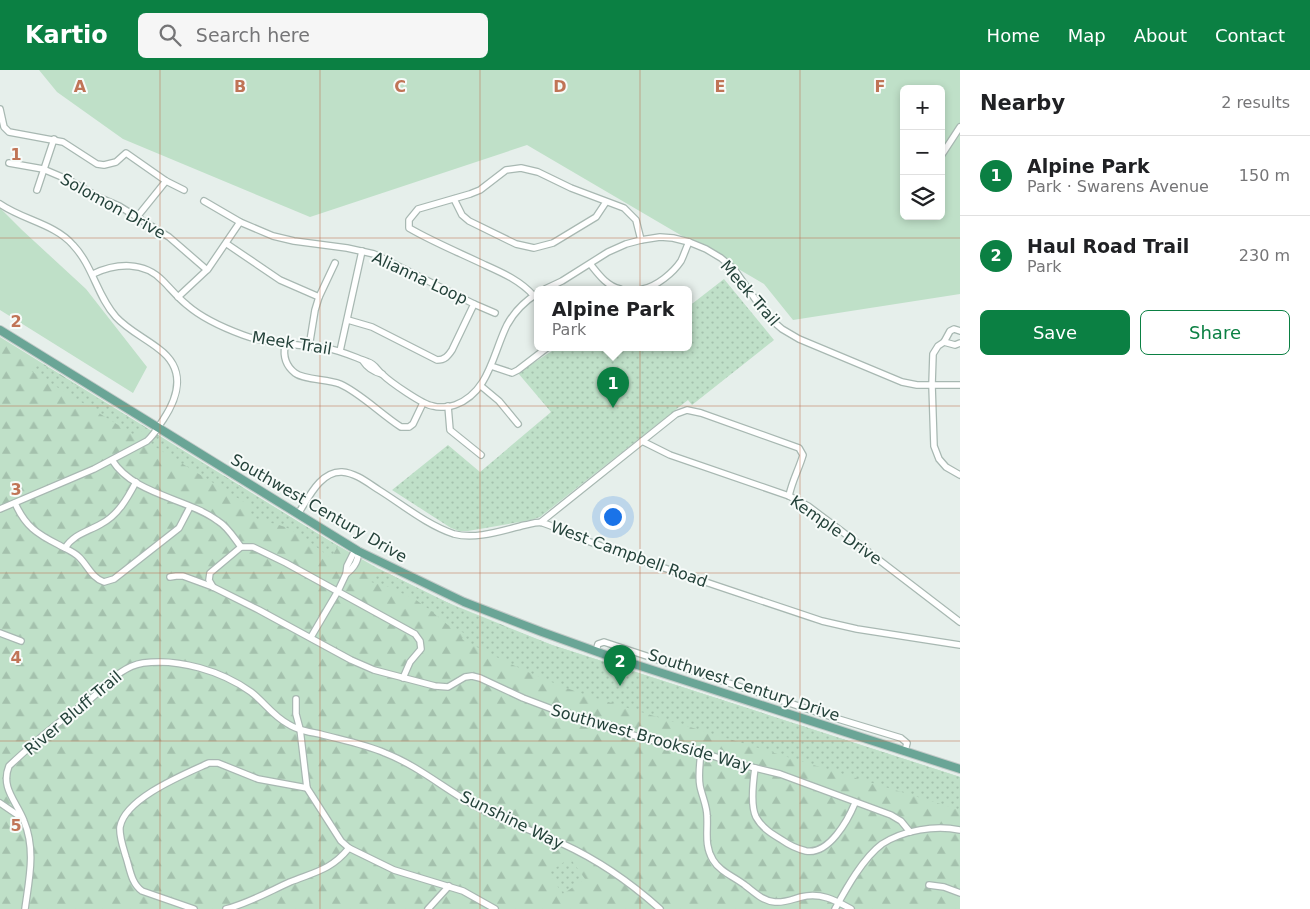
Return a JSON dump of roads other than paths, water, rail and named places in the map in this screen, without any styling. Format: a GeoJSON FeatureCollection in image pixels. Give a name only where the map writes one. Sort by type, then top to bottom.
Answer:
{"type":"FeatureCollection","features":[{"type":"Feature","properties":{"kind":"main road","name":"Southwest Century Drive"},"geometry":{"type":"LineString","coordinates":[[0,330],[358,551],[464,602],[596,651],[960,769]]}},
{"type":"Feature","properties":{"kind":"street"},"geometry":{"type":"LineString","coordinates":[[0,108],[4,127],[9,132],[63,142],[97,164],[104,165],[116,162],[126,153],[184,190]]}},
{"type":"Feature","properties":{"kind":"street"},"geometry":{"type":"LineString","coordinates":[[945,150],[960,127]]}},
{"type":"Feature","properties":{"kind":"street"},"geometry":{"type":"LineString","coordinates":[[37,190],[54,139]]}},
{"type":"Feature","properties":{"kind":"street","name":"Solomon Drive"},"geometry":{"type":"LineString","coordinates":[[9,163],[44,169],[119,206],[179,245],[207,270]]}},
{"type":"Feature","properties":{"kind":"street"},"geometry":{"type":"LineString","coordinates":[[534,293],[494,269],[426,238],[409,228],[408,224],[413,213],[418,209],[480,190],[506,170],[520,168],[538,172],[571,188],[624,208],[636,220],[641,240]]}},
{"type":"Feature","properties":{"kind":"street"},"geometry":{"type":"LineString","coordinates":[[137,217],[166,180]]}},
{"type":"Feature","properties":{"kind":"street"},"geometry":{"type":"LineString","coordinates":[[454,199],[462,215],[468,220],[516,244],[534,248],[553,243],[596,217],[606,202]]}},
{"type":"Feature","properties":{"kind":"street","name":"Alianna Loop"},"geometry":{"type":"LineString","coordinates":[[204,201],[240,222],[273,236],[374,254],[474,304],[449,356],[443,360],[437,360],[372,327],[348,320]]}},
{"type":"Feature","properties":{"kind":"street"},"geometry":{"type":"LineString","coordinates":[[0,204],[8,210],[62,235],[72,243],[81,253],[116,317],[161,350],[175,370],[178,383],[170,410],[147,441],[94,470],[0,509]]}},
{"type":"Feature","properties":{"kind":"street"},"geometry":{"type":"LineString","coordinates":[[178,297],[207,270],[227,244],[240,222]]}},
{"type":"Feature","properties":{"kind":"street","name":"Meek Trail"},"geometry":{"type":"LineString","coordinates":[[551,286],[591,265],[608,252],[626,244],[641,240],[673,238],[706,249],[721,258],[734,269],[768,316],[782,329],[799,339],[902,382],[960,385]]}},
{"type":"Feature","properties":{"kind":"street"},"geometry":{"type":"LineString","coordinates":[[653,286],[670,273],[681,260],[689,242]]}},
{"type":"Feature","properties":{"kind":"street"},"geometry":{"type":"LineString","coordinates":[[227,244],[280,280],[319,297]]}},
{"type":"Feature","properties":{"kind":"street"},"geometry":{"type":"LineString","coordinates":[[340,351],[362,251]]}},
{"type":"Feature","properties":{"kind":"street"},"geometry":{"type":"LineString","coordinates":[[309,347],[319,297],[335,263]]}},
{"type":"Feature","properties":{"kind":"street","name":"Meek Trail"},"geometry":{"type":"LineString","coordinates":[[93,274],[122,265],[136,266],[150,271],[162,279],[195,312],[244,336],[285,345],[340,351],[363,361],[366,366],[382,374],[423,403],[432,406],[448,406]]}},
{"type":"Feature","properties":{"kind":"street"},"geometry":{"type":"LineString","coordinates":[[591,265],[602,279],[611,286]]}},
{"type":"Feature","properties":{"kind":"street"},"geometry":{"type":"LineString","coordinates":[[481,455],[450,430],[448,406],[464,401],[481,386],[508,324],[518,309],[534,295]]}},
{"type":"Feature","properties":{"kind":"street"},"geometry":{"type":"LineString","coordinates":[[474,304],[495,313]]}},
{"type":"Feature","properties":{"kind":"street"},"geometry":{"type":"LineString","coordinates":[[960,331],[954,329],[950,331],[944,342],[938,346],[933,354],[932,385],[934,446],[939,458],[946,467],[960,475]]}},
{"type":"Feature","properties":{"kind":"street"},"geometry":{"type":"LineString","coordinates":[[944,342],[960,344]]}},
{"type":"Feature","properties":{"kind":"street"},"geometry":{"type":"LineString","coordinates":[[285,345],[286,363],[294,372],[305,378],[317,378],[342,385],[401,427],[409,427],[413,424],[423,403]]}},
{"type":"Feature","properties":{"kind":"street"},"geometry":{"type":"LineString","coordinates":[[491,366],[504,372],[512,373],[543,351]]}},
{"type":"Feature","properties":{"kind":"street"},"geometry":{"type":"LineString","coordinates":[[481,386],[499,401],[518,424]]}},
{"type":"Feature","properties":{"kind":"street"},"geometry":{"type":"LineString","coordinates":[[541,522],[676,414],[687,410],[795,446],[803,455],[800,467],[792,481],[789,496]]}},
{"type":"Feature","properties":{"kind":"street","name":"Kemple Drive"},"geometry":{"type":"LineString","coordinates":[[642,441],[670,455],[789,496],[808,506],[960,622]]}},
{"type":"Feature","properties":{"kind":"street"},"geometry":{"type":"LineString","coordinates":[[112,460],[121,471],[136,482],[218,521],[241,547]]}},
{"type":"Feature","properties":{"kind":"street","name":"West Campbell Road"},"geometry":{"type":"LineString","coordinates":[[298,514],[315,488],[324,479],[334,473],[349,473],[363,479],[428,522],[458,535],[483,534],[541,522],[582,539],[822,621],[857,629],[960,645]]}},
{"type":"Feature","properties":{"kind":"street"},"geometry":{"type":"LineString","coordinates":[[65,548],[69,541],[79,534],[102,524],[115,514],[127,499],[136,482]]}},
{"type":"Feature","properties":{"kind":"street"},"geometry":{"type":"LineString","coordinates":[[15,503],[29,526],[44,537],[79,556],[98,580],[104,582],[110,581],[179,528],[190,507]]}},
{"type":"Feature","properties":{"kind":"street"},"geometry":{"type":"LineString","coordinates":[[213,587],[209,580],[210,573],[241,547],[247,546],[264,552],[338,591],[418,637],[421,649],[410,662],[403,678]]}},
{"type":"Feature","properties":{"kind":"street"},"geometry":{"type":"LineString","coordinates":[[311,637],[346,574],[352,569],[359,558],[358,551]]}},
{"type":"Feature","properties":{"kind":"street","name":"Southwest Brookside Way"},"geometry":{"type":"LineString","coordinates":[[170,577],[183,576],[213,587],[363,665],[435,686],[448,687],[472,676],[480,678],[523,698],[573,717],[646,740],[666,743],[780,774],[891,815],[901,821],[910,832]]}},
{"type":"Feature","properties":{"kind":"street"},"geometry":{"type":"LineString","coordinates":[[0,633],[21,641]]}},
{"type":"Feature","properties":{"kind":"street","name":"River Bluff Trail"},"geometry":{"type":"LineString","coordinates":[[25,909],[31,875],[32,852],[24,820],[5,788],[3,779],[5,772],[51,728],[89,700],[115,676],[132,666],[165,663],[217,674],[249,691],[287,724],[300,729]]}},
{"type":"Feature","properties":{"kind":"street"},"geometry":{"type":"LineString","coordinates":[[296,699],[296,714],[300,729],[307,788],[341,842],[349,848],[394,870],[469,893],[495,909]]}},
{"type":"Feature","properties":{"kind":"street","name":"Sunshine Way"},"geometry":{"type":"LineString","coordinates":[[300,729],[375,748],[400,758],[469,802],[564,844],[596,862],[623,879],[660,909]]}},
{"type":"Feature","properties":{"kind":"street"},"geometry":{"type":"LineString","coordinates":[[701,752],[699,771],[700,786],[707,815],[706,838],[708,850],[714,862],[723,871],[741,882],[759,897],[770,902],[785,901],[810,895],[839,902],[851,909]]}},
{"type":"Feature","properties":{"kind":"street"},"geometry":{"type":"LineString","coordinates":[[194,909],[142,891],[136,886],[121,838],[120,827],[123,818],[129,811],[147,794],[210,763],[218,763],[269,782],[307,788]]}},
{"type":"Feature","properties":{"kind":"street"},"geometry":{"type":"LineString","coordinates":[[755,768],[752,793],[756,816],[768,832],[791,846],[808,851],[821,849],[849,818],[855,803]]}},
{"type":"Feature","properties":{"kind":"street"},"geometry":{"type":"LineString","coordinates":[[0,803],[24,820]]}},
{"type":"Feature","properties":{"kind":"street"},"geometry":{"type":"LineString","coordinates":[[835,909],[854,877],[882,845],[910,832],[931,829],[960,830]]}},
{"type":"Feature","properties":{"kind":"street"},"geometry":{"type":"LineString","coordinates":[[226,909],[247,903],[314,874],[337,862],[349,848]]}},
{"type":"Feature","properties":{"kind":"street"},"geometry":{"type":"LineString","coordinates":[[929,885],[944,887],[960,894]]}},
{"type":"Feature","properties":{"kind":"street"},"geometry":{"type":"LineString","coordinates":[[428,909],[449,886]]}},
{"type":"Feature","properties":{"kind":"place","name":"Alpine Park"},"geometry":{"type":"Point","coordinates":[613,408]}},
{"type":"Feature","properties":{"kind":"place","name":"Haul Road Trail"},"geometry":{"type":"Point","coordinates":[620,686]}}]}
